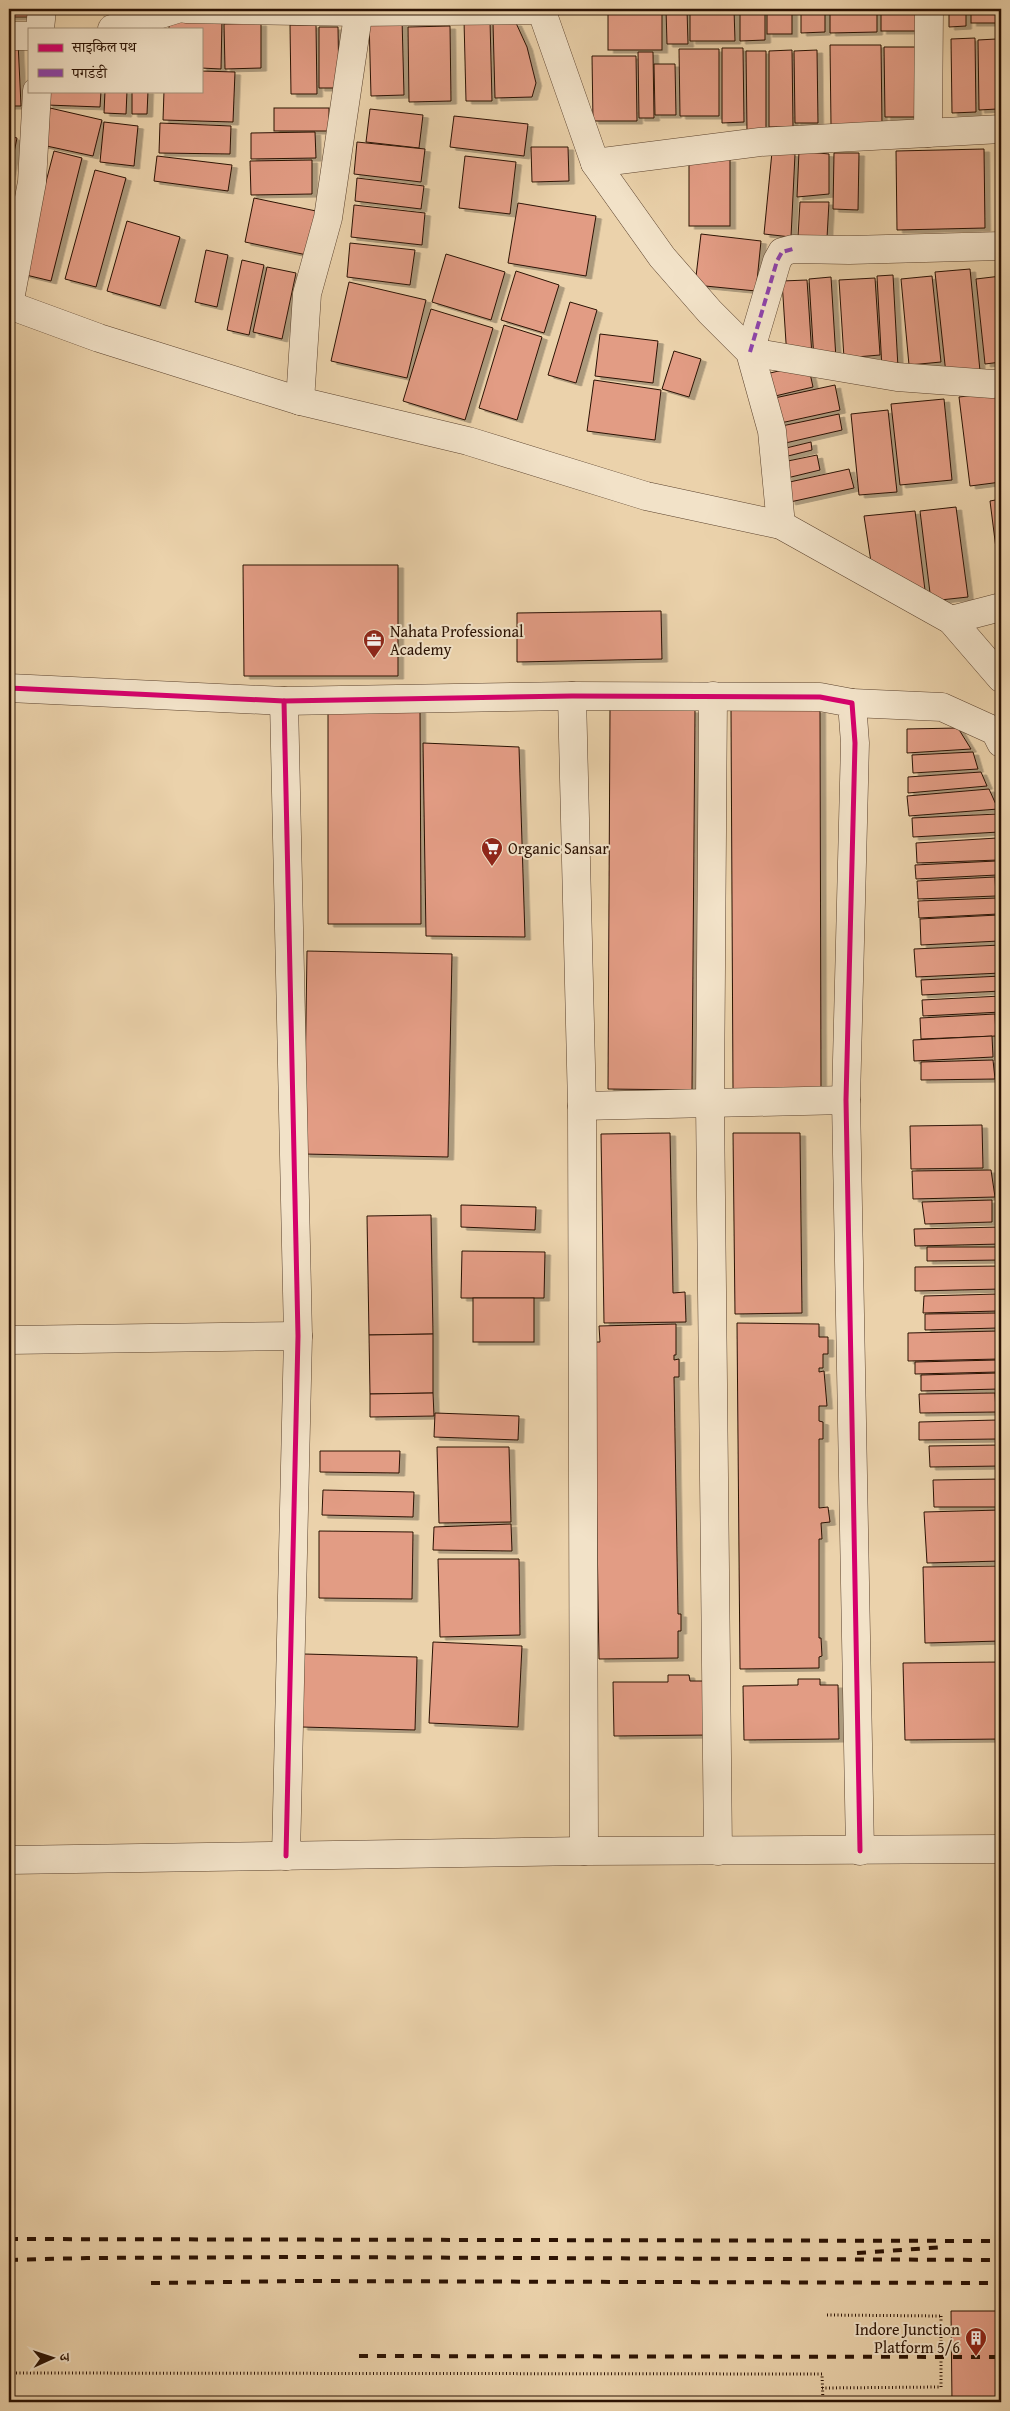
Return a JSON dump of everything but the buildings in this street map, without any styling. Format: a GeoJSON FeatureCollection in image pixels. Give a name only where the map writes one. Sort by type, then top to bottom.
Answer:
{"type":"FeatureCollection","features":[{"type":"Feature","properties":{"kind":"street"},"geometry":{"type":"LineString","coordinates":[[40,28],[42,9]]}},
{"type":"Feature","properties":{"kind":"street"},"geometry":{"type":"LineString","coordinates":[[115,28],[177,9]]}},
{"type":"Feature","properties":{"kind":"street"},"geometry":{"type":"LineString","coordinates":[[186,9],[359,11],[541,9],[595,163],[662,257],[710,312],[750,352],[772,431],[781,526]]}},
{"type":"Feature","properties":{"kind":"street"},"geometry":{"type":"LineString","coordinates":[[928,133],[929,9]]}},
{"type":"Feature","properties":{"kind":"street"},"geometry":{"type":"LineString","coordinates":[[300,401],[307,294],[328,218],[359,11]]}},
{"type":"Feature","properties":{"kind":"street"},"geometry":{"type":"LineString","coordinates":[[9,36],[28,36]]}},
{"type":"Feature","properties":{"kind":"street"},"geometry":{"type":"LineString","coordinates":[[37,92],[32,182],[9,305],[99,338],[300,401],[468,441],[646,496],[781,526],[951,620],[1001,678]]}},
{"type":"Feature","properties":{"kind":"street"},"geometry":{"type":"LineString","coordinates":[[595,163],[760,142],[1001,129]]}},
{"type":"Feature","properties":{"kind":"street"},"geometry":{"type":"LineString","coordinates":[[750,352],[777,261],[782,252],[793,249],[849,250],[1001,246]]}},
{"type":"Feature","properties":{"kind":"street"},"geometry":{"type":"LineString","coordinates":[[750,352],[897,377],[992,384],[1001,383]]}},
{"type":"Feature","properties":{"kind":"street"},"geometry":{"type":"LineString","coordinates":[[951,620],[1001,607]]}},
{"type":"Feature","properties":{"kind":"street"},"geometry":{"type":"LineString","coordinates":[[9,688],[284,701],[572,696],[820,697],[852,703],[942,707],[995,731],[1001,744]]}},
{"type":"Feature","properties":{"kind":"street"},"geometry":{"type":"LineString","coordinates":[[572,696],[582,1106],[584,1851]]}},
{"type":"Feature","properties":{"kind":"street"},"geometry":{"type":"LineString","coordinates":[[712,696],[710,1103],[718,1851]]}},
{"type":"Feature","properties":{"kind":"street"},"geometry":{"type":"LineString","coordinates":[[284,701],[298,1336],[286,1856]]}},
{"type":"Feature","properties":{"kind":"street"},"geometry":{"type":"LineString","coordinates":[[852,703],[855,743],[846,1100],[860,1850]]}},
{"type":"Feature","properties":{"kind":"street"},"geometry":{"type":"LineString","coordinates":[[582,1106],[846,1100]]}},
{"type":"Feature","properties":{"kind":"street"},"geometry":{"type":"LineString","coordinates":[[9,1340],[298,1336]]}},
{"type":"Feature","properties":{"kind":"street"},"geometry":{"type":"LineString","coordinates":[[9,1860],[584,1851],[1001,1849]]}},
{"type":"Feature","properties":{"kind":"path"},"geometry":{"type":"LineString","coordinates":[[822,2388],[942,2388],[941,2316],[827,2315]]}},
{"type":"Feature","properties":{"kind":"path"},"geometry":{"type":"LineString","coordinates":[[9,2373],[822,2374],[823,2402]]}},
{"type":"Feature","properties":{"kind":"railway"},"geometry":{"type":"LineString","coordinates":[[9,2239],[1001,2241]]}},
{"type":"Feature","properties":{"kind":"railway"},"geometry":{"type":"LineString","coordinates":[[857,2253],[944,2247]]}},
{"type":"Feature","properties":{"kind":"railway"},"geometry":{"type":"LineString","coordinates":[[9,2260],[300,2257],[1001,2260]]}},
{"type":"Feature","properties":{"kind":"railway"},"geometry":{"type":"LineString","coordinates":[[151,2283],[300,2281],[1001,2283]]}},
{"type":"Feature","properties":{"kind":"railway"},"geometry":{"type":"LineString","coordinates":[[359,2356],[1001,2357]]}},
{"type":"Feature","properties":{"kind":"marked path"},"geometry":{"type":"LineString","coordinates":[[750,352],[777,261],[782,252],[793,249]]}},
{"type":"Feature","properties":{"kind":"cycle path"},"geometry":{"type":"LineString","coordinates":[[9,688],[284,701],[572,696],[820,697],[852,703],[855,743],[846,1100],[860,1851]]}},
{"type":"Feature","properties":{"kind":"cycle path"},"geometry":{"type":"LineString","coordinates":[[284,701],[298,1336],[286,1856]]}},
{"type":"Feature","properties":{"kind":"place","name":"Nahata Professional Academy"},"geometry":{"type":"Point","coordinates":[374,659]}},
{"type":"Feature","properties":{"kind":"place","name":"Organic Sansar"},"geometry":{"type":"Point","coordinates":[492,867]}},
{"type":"Feature","properties":{"kind":"place","name":"Indore Junction Platform 5/6"},"geometry":{"type":"Point","coordinates":[976,2357]}}]}
